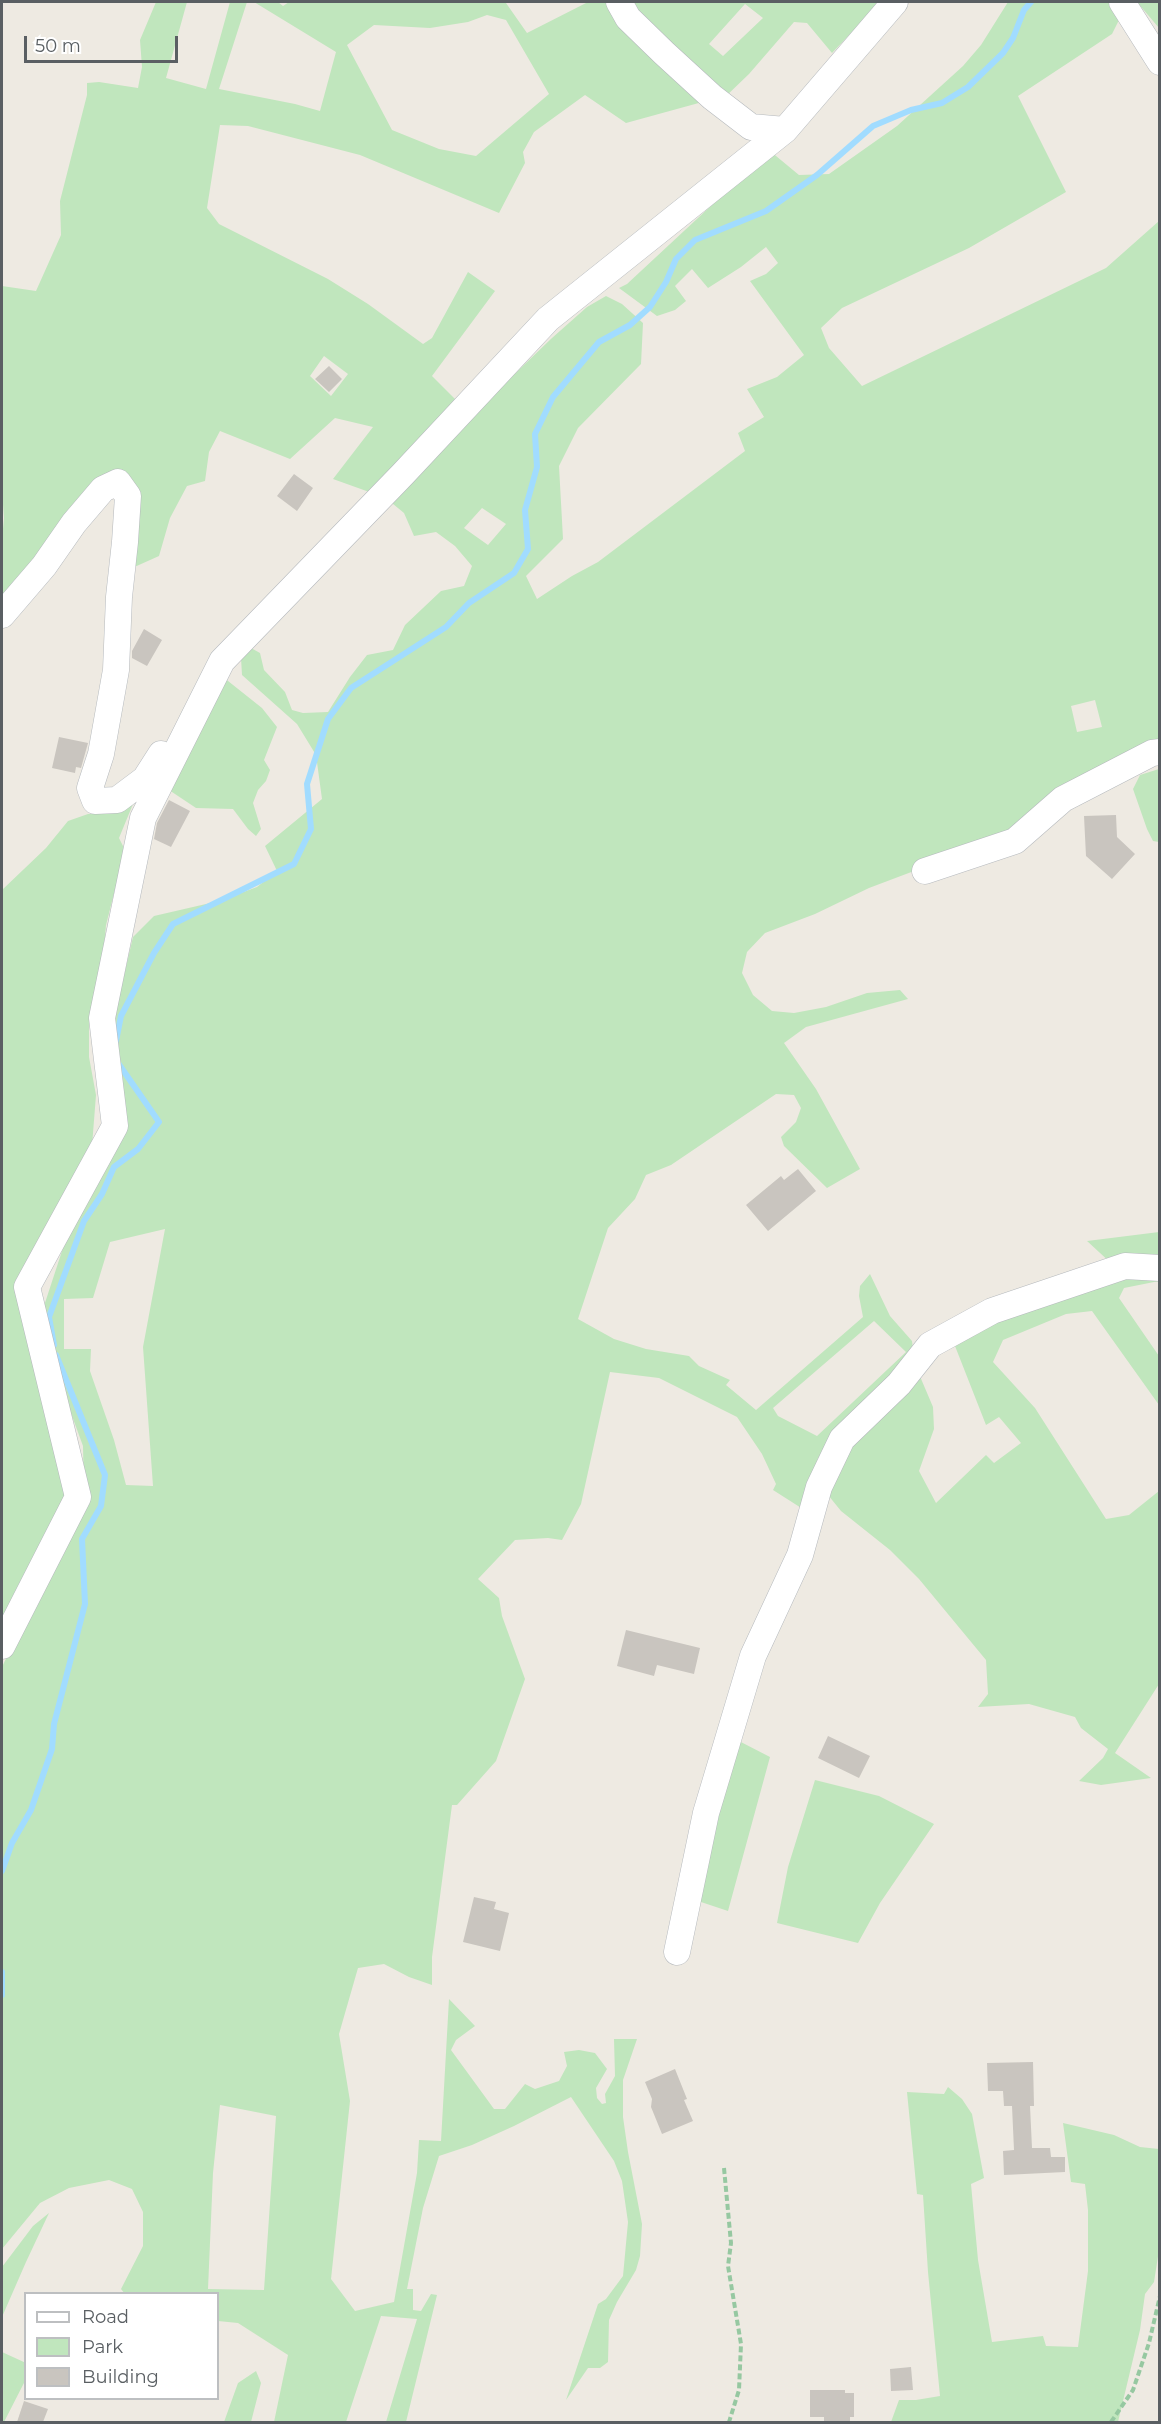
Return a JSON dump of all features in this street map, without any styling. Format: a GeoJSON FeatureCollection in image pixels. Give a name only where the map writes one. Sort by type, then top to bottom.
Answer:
{"type":"FeatureCollection","features":[{"type":"Feature","properties":{"kind":"street"},"geometry":{"type":"LineString","coordinates":[[619,2],[628,18],[712,97],[751,127],[785,130]]}},
{"type":"Feature","properties":{"kind":"street"},"geometry":{"type":"LineString","coordinates":[[2,615],[44,566],[74,523],[103,489],[118,482],[128,496],[113,690],[101,754],[90,788],[95,801],[117,800],[145,779],[201,687],[222,661],[549,319],[785,130],[896,2]]}},
{"type":"Feature","properties":{"kind":"street"},"geometry":{"type":"LineString","coordinates":[[1122,2],[1160,62]]}},
{"type":"Feature","properties":{"kind":"street"},"geometry":{"type":"LineString","coordinates":[[2,1646],[78,1497],[27,1287],[115,1126],[102,1018],[143,818],[222,661]]}},
{"type":"Feature","properties":{"kind":"street"},"geometry":{"type":"LineString","coordinates":[[925,871],[1015,840],[1063,798],[1152,753],[1160,752]]}},
{"type":"Feature","properties":{"kind":"street"},"geometry":{"type":"LineString","coordinates":[[678,1952],[706,1813],[753,1656],[800,1555],[819,1487],[842,1439],[899,1384],[930,1345],[992,1311],[1125,1266],[1160,1268]]}},
{"type":"Feature","properties":{"kind":"path"},"geometry":{"type":"LineString","coordinates":[[724,2168],[731,2243],[728,2266],[741,2344],[739,2390],[729,2422]]}},
{"type":"Feature","properties":{"kind":"path"},"geometry":{"type":"LineString","coordinates":[[1111,2422],[1133,2390],[1149,2343],[1160,2296]]}},
{"type":"Feature","properties":{"kind":"green space"},"geometry":{"type":"Polygon","coordinates":[[[156,2],[187,2],[166,78],[206,89],[230,2],[247,2],[219,89],[320,111],[336,52],[254,2],[278,2],[283,6],[289,2],[509,2],[506,3],[527,33],[588,2],[612,2],[706,101],[626,123],[585,95],[534,132],[523,152],[525,163],[499,213],[360,155],[248,126],[220,125],[207,208],[219,224],[328,279],[368,304],[423,344],[432,338],[468,272],[495,291],[432,376],[461,405],[372,493],[333,479],[373,427],[335,418],[290,459],[220,431],[209,452],[205,481],[187,486],[170,518],[159,556],[130,569],[121,477],[2,602],[4,518],[2,286],[36,291],[61,235],[60,201],[87,95],[87,83],[99,82],[138,88],[142,67],[140,40],[156,2]],[[487,15],[468,22],[430,28],[374,25],[347,45],[392,130],[439,149],[476,156],[549,94],[506,20],[487,15]],[[324,356],[310,376],[331,396],[348,374],[324,356]]]}},
{"type":"Feature","properties":{"kind":"green space"},"geometry":{"type":"Polygon","coordinates":[[[625,2],[886,2],[875,16],[852,32],[832,53],[807,23],[794,22],[749,74],[723,99],[625,2]],[[745,4],[709,44],[723,56],[763,18],[745,4]]]}},
{"type":"Feature","properties":{"kind":"green space"},"geometry":{"type":"Polygon","coordinates":[[[1008,2],[1116,2],[1123,12],[1112,34],[1018,96],[1066,192],[969,248],[842,308],[821,328],[829,348],[862,386],[1106,268],[1159,221],[1159,756],[1049,820],[869,888],[815,914],[765,933],[747,952],[742,973],[753,995],[772,1011],[794,1013],[826,1007],[867,993],[900,990],[908,999],[806,1027],[784,1043],[816,1089],[860,1169],[827,1188],[784,1146],[781,1137],[796,1122],[801,1108],[794,1095],[776,1094],[671,1165],[646,1175],[635,1199],[608,1228],[578,1319],[614,1339],[646,1349],[689,1356],[699,1366],[730,1380],[726,1385],[756,1410],[863,1317],[859,1296],[860,1286],[870,1274],[890,1316],[912,1341],[913,1349],[818,1458],[806,1511],[773,1490],[776,1484],[762,1454],[737,1417],[659,1378],[610,1372],[581,1504],[562,1540],[548,1538],[515,1540],[478,1579],[499,1598],[502,1616],[525,1679],[496,1761],[457,1805],[452,1805],[432,1957],[432,1985],[409,1977],[384,1964],[358,1968],[339,2034],[350,2101],[331,2279],[355,2311],[394,2302],[417,2173],[419,2140],[441,2141],[449,1999],[475,2026],[456,2040],[451,2050],[494,2109],[505,2109],[525,2084],[535,2089],[559,2081],[567,2066],[564,2052],[579,2050],[595,2053],[607,2069],[596,2088],[597,2098],[602,2104],[606,2103],[605,2094],[615,2076],[614,2039],[637,2039],[623,2080],[623,2117],[642,2224],[640,2256],[636,2270],[609,2320],[608,2362],[600,2368],[588,2368],[566,2400],[598,2304],[606,2299],[623,2276],[628,2222],[622,2181],[614,2161],[571,2097],[472,2145],[439,2156],[423,2208],[407,2289],[413,2289],[413,2310],[421,2311],[431,2294],[437,2295],[406,2422],[386,2422],[417,2319],[381,2316],[346,2422],[274,2422],[288,2355],[238,2323],[219,2321],[219,2292],[123,2292],[121,2289],[143,2246],[143,2212],[132,2189],[109,2180],[69,2188],[40,2203],[2,2249],[2,1667],[84,1494],[83,1446],[68,1405],[43,1309],[81,1193],[101,1159],[107,1048],[133,937],[154,916],[219,901],[257,887],[277,871],[265,846],[322,799],[316,755],[297,724],[242,675],[241,658],[251,648],[260,653],[264,670],[285,692],[292,710],[303,713],[328,712],[367,655],[393,650],[405,625],[441,591],[464,586],[472,566],[455,546],[436,532],[414,536],[404,513],[387,499],[399,485],[552,338],[587,307],[606,296],[622,304],[643,323],[641,364],[578,428],[559,466],[563,539],[526,576],[537,599],[598,562],[745,451],[738,433],[764,417],[747,389],[777,377],[804,355],[750,281],[766,274],[778,263],[766,247],[741,267],[708,288],[692,269],[675,286],[686,301],[675,310],[657,316],[619,288],[627,284],[770,151],[799,175],[829,174],[897,126],[963,66],[981,45],[1008,2]],[[482,508],[464,528],[488,545],[506,524],[482,508]],[[1095,700],[1071,706],[1077,732],[1102,727],[1095,700]],[[165,1229],[110,1242],[93,1298],[64,1299],[64,1349],[91,1349],[90,1371],[114,1440],[126,1485],[153,1486],[143,1347],[165,1229]],[[874,1321],[773,1408],[778,1416],[817,1436],[906,1352],[874,1321]],[[220,2105],[213,2173],[208,2289],[264,2290],[276,2116],[220,2105]]]}},
{"type":"Feature","properties":{"kind":"green space"},"geometry":{"type":"Polygon","coordinates":[[[1137,2],[1159,2],[1159,28],[1137,2]]]}},
{"type":"Feature","properties":{"kind":"green space"},"geometry":{"type":"Polygon","coordinates":[[[223,677],[262,708],[277,727],[264,760],[270,770],[253,803],[261,829],[256,836],[233,809],[196,808],[160,784],[223,677]]]}},
{"type":"Feature","properties":{"kind":"green space"},"geometry":{"type":"Polygon","coordinates":[[[1160,769],[1159,842],[1153,841],[1147,829],[1133,789],[1140,775],[1160,769]]]}},
{"type":"Feature","properties":{"kind":"green space"},"geometry":{"type":"Polygon","coordinates":[[[140,787],[119,838],[125,850],[106,925],[103,960],[89,1026],[89,1057],[96,1095],[92,1146],[29,1303],[68,1510],[2,1640],[2,890],[46,848],[68,821],[88,814],[101,814],[140,787]]]}},
{"type":"Feature","properties":{"kind":"green space"},"geometry":{"type":"Polygon","coordinates":[[[1159,1232],[1159,1259],[1112,1264],[1087,1241],[1159,1232]]]}},
{"type":"Feature","properties":{"kind":"green space"},"geometry":{"type":"Polygon","coordinates":[[[1119,1275],[1159,1281],[1124,1288],[1119,1298],[1159,1356],[1159,1405],[1092,1311],[1066,1314],[1003,1340],[993,1362],[1035,1408],[1106,1519],[1129,1515],[1159,1491],[1159,1684],[1115,1753],[1151,1778],[1101,1785],[1079,1781],[1103,1758],[1108,1749],[1081,1728],[1075,1717],[1029,1704],[978,1707],[988,1694],[986,1660],[919,1579],[890,1550],[841,1511],[824,1490],[845,1449],[919,1374],[933,1407],[934,1429],[919,1471],[936,1503],[986,1455],[994,1463],[1021,1443],[999,1417],[986,1425],[955,1346],[999,1316],[1119,1275]]]}},
{"type":"Feature","properties":{"kind":"green space"},"geometry":{"type":"Polygon","coordinates":[[[737,1740],[770,1757],[728,1911],[695,1900],[737,1740]]]}},
{"type":"Feature","properties":{"kind":"green space"},"geometry":{"type":"Polygon","coordinates":[[[815,1780],[879,1796],[934,1824],[880,1903],[858,1943],[777,1923],[788,1867],[815,1780]]]}},
{"type":"Feature","properties":{"kind":"green space"},"geometry":{"type":"Polygon","coordinates":[[[948,2087],[962,2099],[972,2114],[984,2178],[971,2184],[978,2260],[992,2342],[1043,2336],[1046,2346],[1078,2347],[1088,2271],[1088,2210],[1085,2184],[1071,2182],[1063,2123],[1114,2135],[1140,2147],[1159,2149],[1159,2250],[1154,2282],[1145,2294],[1140,2330],[1118,2422],[891,2422],[899,2400],[940,2396],[923,2195],[917,2194],[907,2092],[944,2094],[948,2087]]]}},
{"type":"Feature","properties":{"kind":"green space"},"geometry":{"type":"Polygon","coordinates":[[[49,2213],[2,2317],[2,2267],[33,2226],[49,2213]]]}},
{"type":"Feature","properties":{"kind":"green space"},"geometry":{"type":"Polygon","coordinates":[[[2,2352],[24,2362],[24,2383],[2,2422],[2,2352]]]}},
{"type":"Feature","properties":{"kind":"green space"},"geometry":{"type":"Polygon","coordinates":[[[256,2371],[261,2383],[251,2422],[224,2422],[238,2383],[256,2371]]]}},
{"type":"Feature","properties":{"kind":"building"},"geometry":{"type":"Polygon","coordinates":[[[329,366],[342,379],[329,392],[315,379],[329,366]]]}},
{"type":"Feature","properties":{"kind":"building"},"geometry":{"type":"Polygon","coordinates":[[[294,474],[313,488],[297,511],[277,496],[294,474]]]}},
{"type":"Feature","properties":{"kind":"building"},"geometry":{"type":"Polygon","coordinates":[[[144,629],[162,640],[147,666],[132,658],[132,651],[144,629]]]}},
{"type":"Feature","properties":{"kind":"building"},"geometry":{"type":"Polygon","coordinates":[[[59,737],[88,743],[81,768],[76,767],[75,773],[52,768],[59,737]]]}},
{"type":"Feature","properties":{"kind":"building"},"geometry":{"type":"Polygon","coordinates":[[[169,800],[190,811],[171,847],[154,839],[157,823],[169,800]]]}},
{"type":"Feature","properties":{"kind":"building"},"geometry":{"type":"Polygon","coordinates":[[[1116,815],[1117,837],[1135,854],[1112,879],[1086,856],[1084,816],[1116,815]]]}},
{"type":"Feature","properties":{"kind":"building"},"geometry":{"type":"Polygon","coordinates":[[[798,1169],[816,1191],[768,1231],[746,1205],[781,1176],[784,1180],[798,1169]]]}},
{"type":"Feature","properties":{"kind":"building"},"geometry":{"type":"Polygon","coordinates":[[[626,1630],[700,1648],[694,1674],[657,1665],[654,1676],[617,1666],[626,1630]]]}},
{"type":"Feature","properties":{"kind":"building"},"geometry":{"type":"Polygon","coordinates":[[[828,1736],[870,1756],[859,1778],[818,1758],[828,1736]]]}},
{"type":"Feature","properties":{"kind":"building"},"geometry":{"type":"Polygon","coordinates":[[[474,1897],[496,1902],[494,1909],[509,1913],[500,1951],[463,1942],[474,1897]]]}},
{"type":"Feature","properties":{"kind":"building"},"geometry":{"type":"Polygon","coordinates":[[[1033,2062],[1034,2106],[1030,2106],[1032,2148],[1050,2148],[1051,2157],[1065,2157],[1065,2172],[1004,2175],[1003,2151],[1014,2150],[1012,2106],[1004,2106],[1003,2091],[988,2091],[987,2063],[1033,2062]]]}},
{"type":"Feature","properties":{"kind":"building"},"geometry":{"type":"Polygon","coordinates":[[[675,2069],[693,2121],[662,2134],[651,2107],[652,2099],[645,2082],[675,2069]]]}},
{"type":"Feature","properties":{"kind":"building"},"geometry":{"type":"Polygon","coordinates":[[[911,2367],[913,2390],[891,2391],[890,2369],[911,2367]]]}},
{"type":"Feature","properties":{"kind":"building"},"geometry":{"type":"Polygon","coordinates":[[[810,2390],[845,2390],[845,2393],[854,2393],[854,2417],[850,2417],[850,2422],[824,2422],[824,2417],[810,2417],[810,2390]]]}},
{"type":"Feature","properties":{"kind":"building"},"geometry":{"type":"Polygon","coordinates":[[[24,2401],[48,2409],[43,2422],[17,2422],[24,2401]]]}},
{"type":"Feature","properties":{"kind":"waterway"},"geometry":{"type":"LineString","coordinates":[[116,1041],[121,1016],[154,953],[173,924],[294,864],[311,829],[307,784],[328,719],[351,688],[446,627],[469,603],[514,573],[528,549],[525,510],[537,467],[535,434],[553,397],[599,342],[630,325],[650,307],[666,282],[676,259],[695,240],[766,211],[817,175],[873,126],[911,110],[942,103],[968,87],[1003,53],[1013,38],[1024,10],[1031,2]]}},
{"type":"Feature","properties":{"kind":"waterway"},"geometry":{"type":"LineString","coordinates":[[54,1345],[49,1317],[84,1221],[102,1194],[114,1167],[138,1149],[159,1122],[118,1063]]}},
{"type":"Feature","properties":{"kind":"waterway"},"geometry":{"type":"LineString","coordinates":[[2,1871],[12,1843],[31,1810],[52,1749],[54,1724],[85,1604],[82,1539],[101,1506],[105,1475],[56,1355]]}},
{"type":"Feature","properties":{"kind":"waterway"},"geometry":{"type":"LineString","coordinates":[[2,1972],[2,1995]]}}]}
